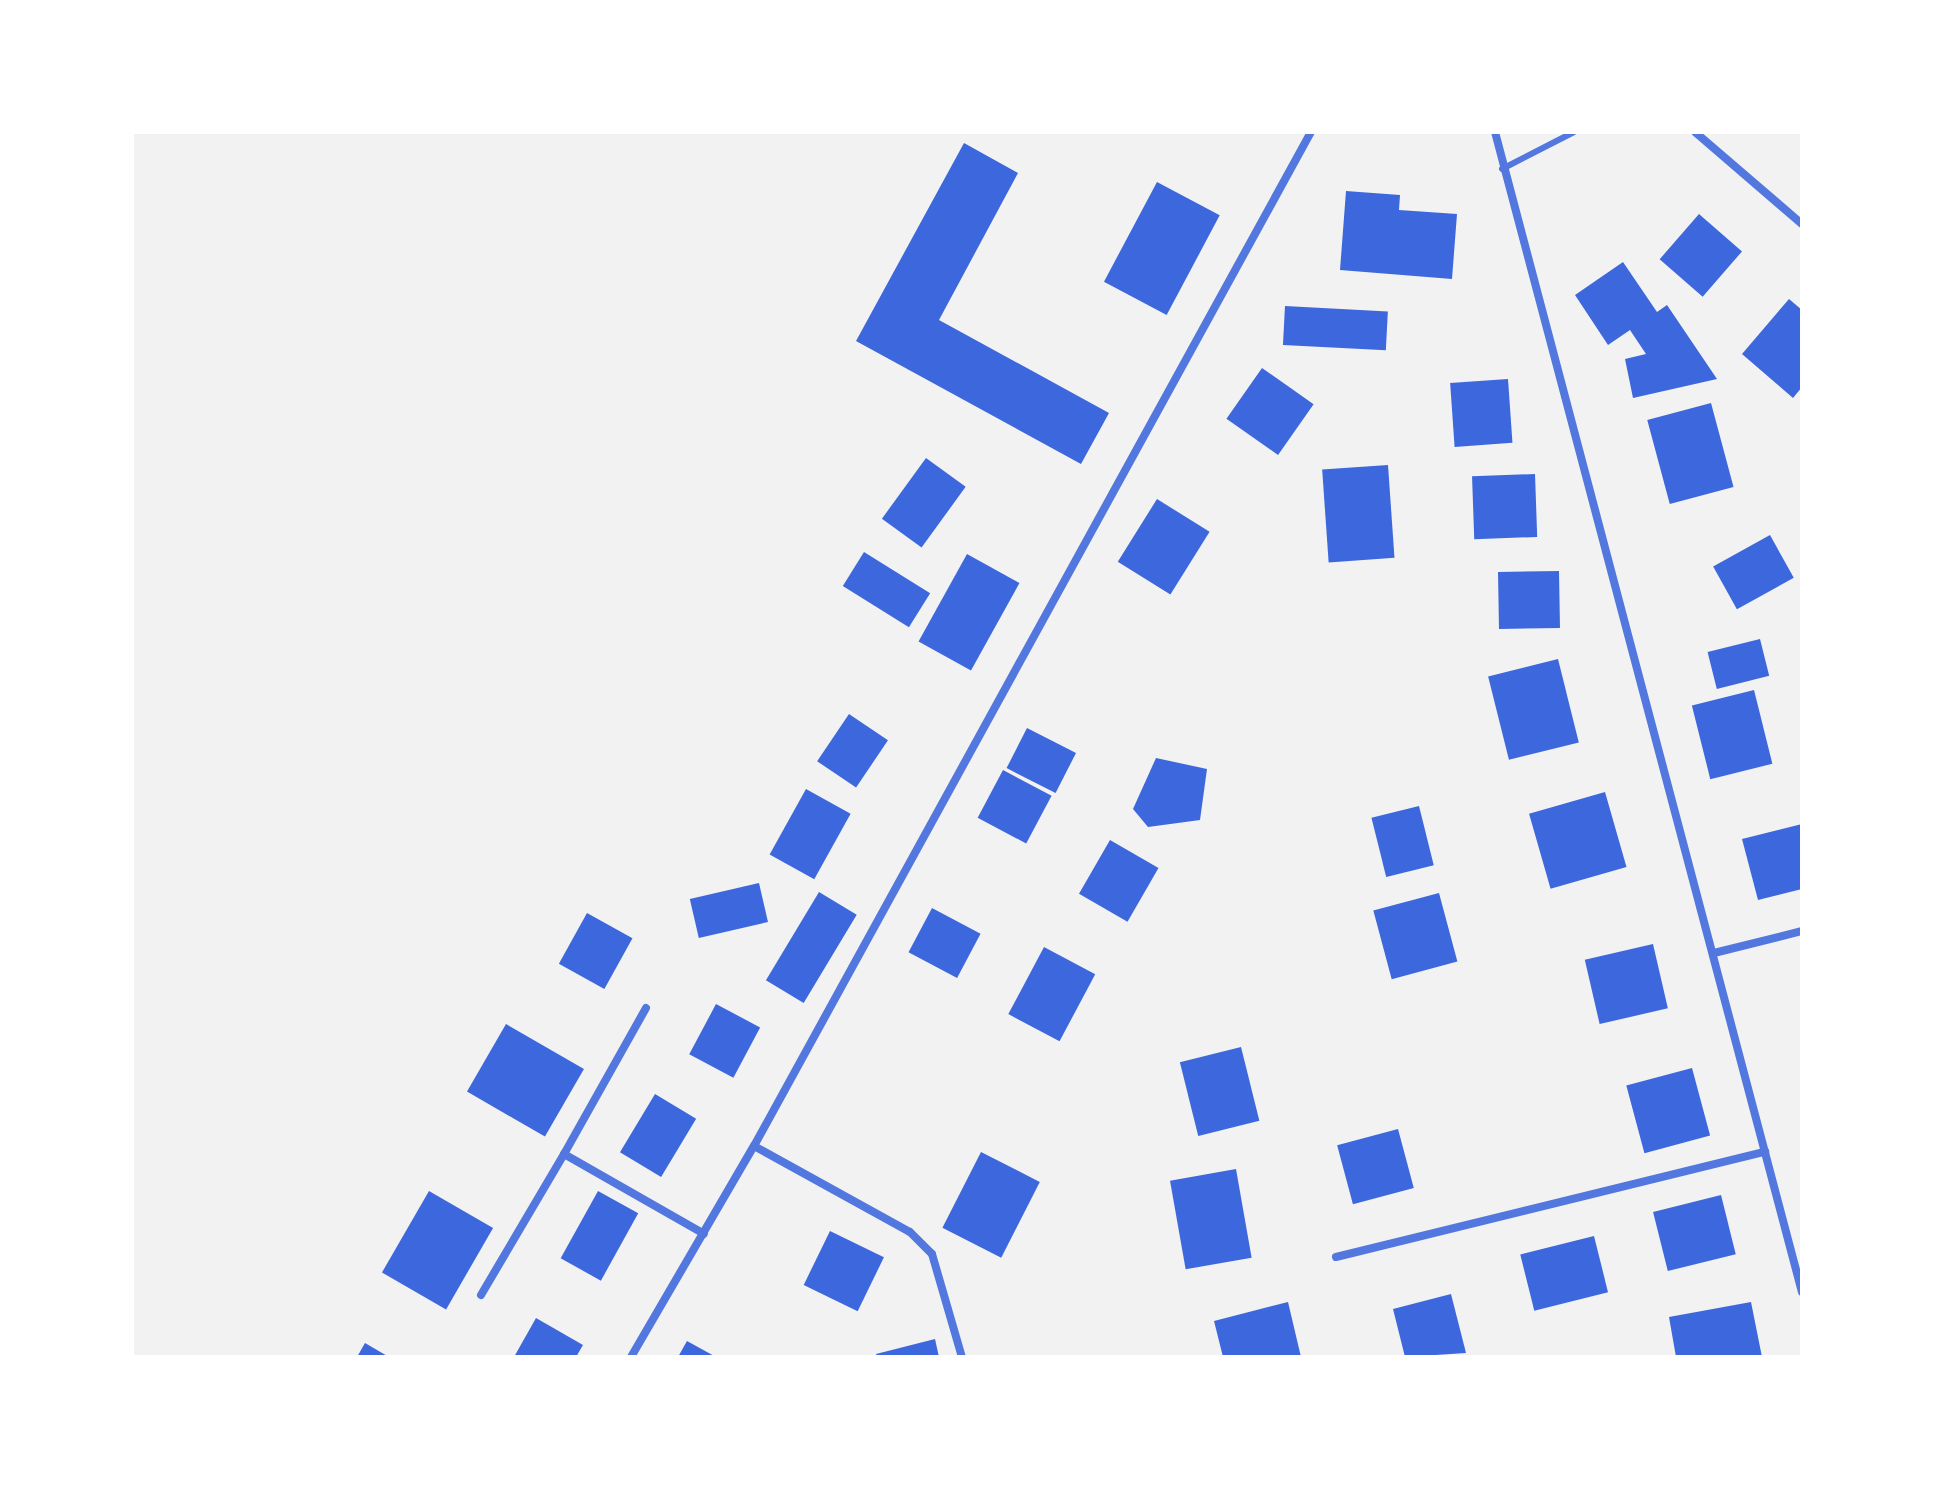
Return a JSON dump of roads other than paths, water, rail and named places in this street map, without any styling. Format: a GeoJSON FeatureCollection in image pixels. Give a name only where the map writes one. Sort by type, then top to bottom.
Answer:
{"type":"FeatureCollection","features":[{"type":"Feature","properties":{"kind":"street"},"geometry":{"type":"LineString","coordinates":[[631,1357],[754,1146],[1311,132]]}},
{"type":"Feature","properties":{"kind":"street"},"geometry":{"type":"LineString","coordinates":[[1495,132],[1502,169],[1765,1152],[1799,1268],[1802,1292]]}},
{"type":"Feature","properties":{"kind":"street"},"geometry":{"type":"LineString","coordinates":[[1695,132],[1802,224]]}},
{"type":"Feature","properties":{"kind":"street"},"geometry":{"type":"LineString","coordinates":[[1714,953],[1802,931]]}},
{"type":"Feature","properties":{"kind":"street"},"geometry":{"type":"LineString","coordinates":[[481,1295],[646,1008]]}},
{"type":"Feature","properties":{"kind":"street"},"geometry":{"type":"LineString","coordinates":[[754,1146],[910,1232],[932,1254],[962,1357]]}},
{"type":"Feature","properties":{"kind":"street"},"geometry":{"type":"LineString","coordinates":[[1336,1257],[1765,1152]]}},
{"type":"Feature","properties":{"kind":"street"},"geometry":{"type":"LineString","coordinates":[[564,1154],[704,1234]]}},
{"type":"Feature","properties":{"kind":"lane"},"geometry":{"type":"LineString","coordinates":[[1502,169],[1574,132]]}}]}
